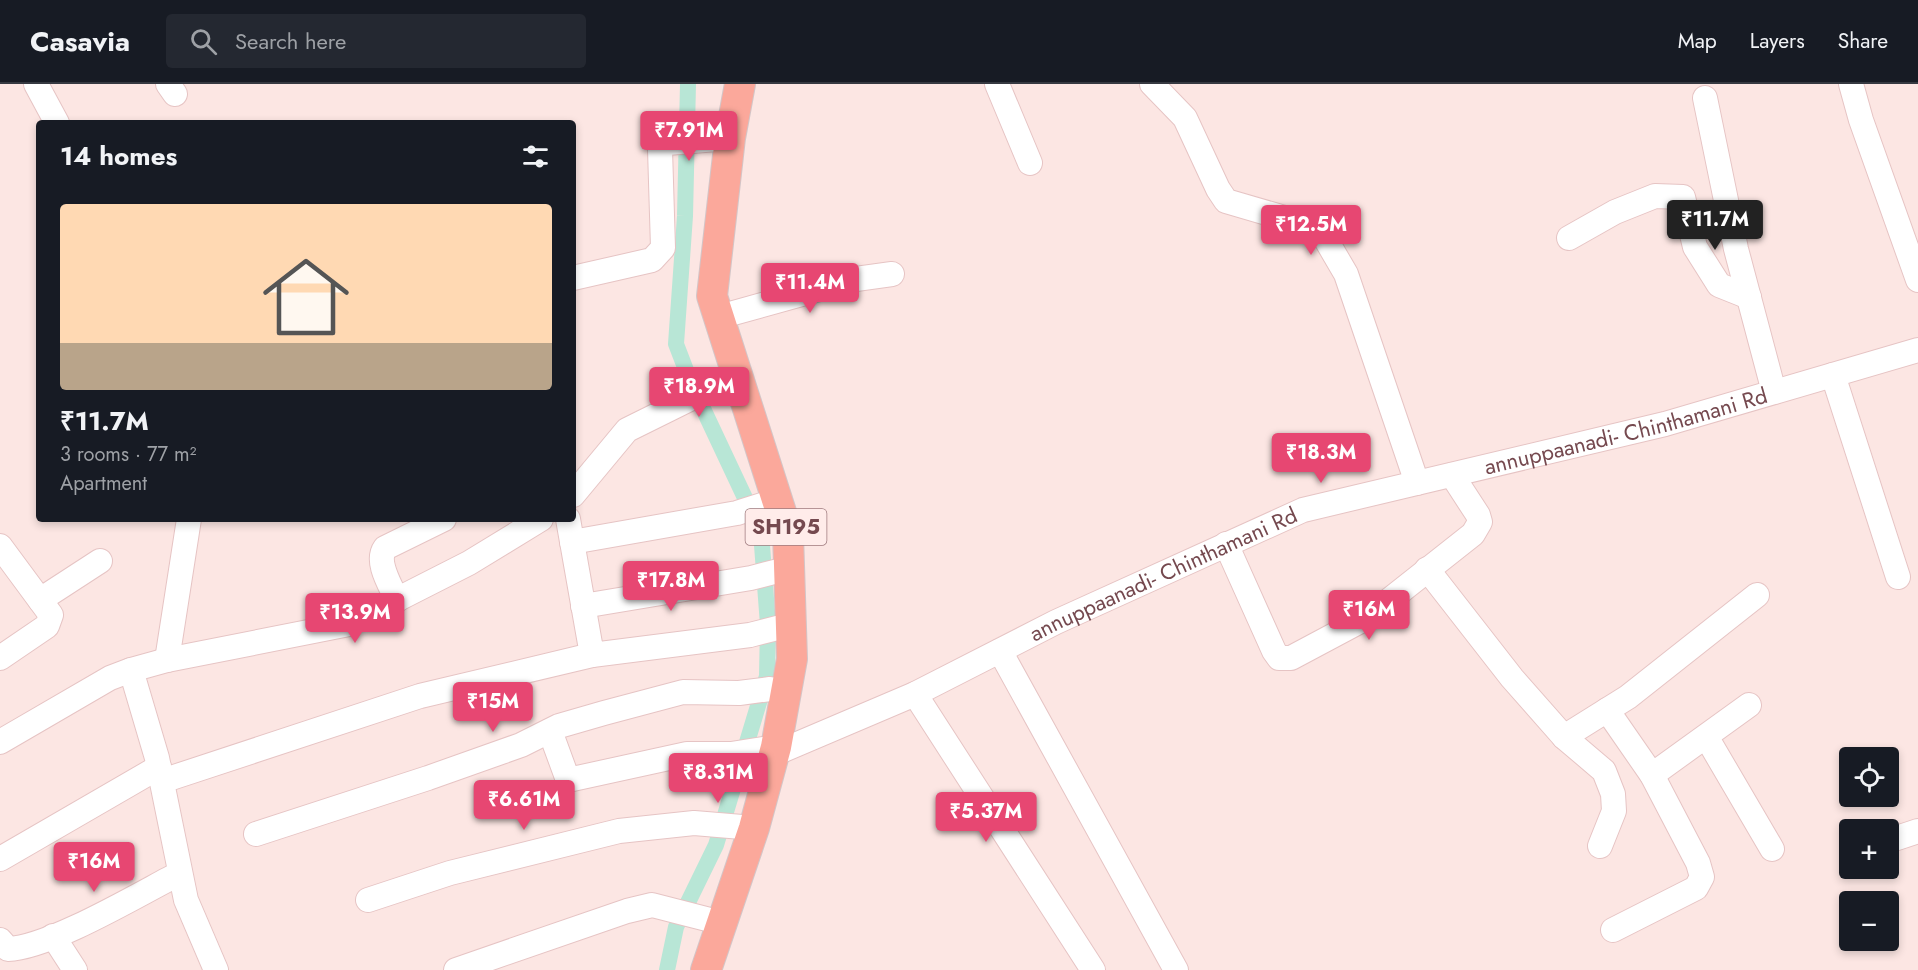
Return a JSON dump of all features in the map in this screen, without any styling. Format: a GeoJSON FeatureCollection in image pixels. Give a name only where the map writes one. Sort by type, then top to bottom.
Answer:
{"type":"FeatureCollection","features":[{"type":"Feature","properties":{"kind":"main road","name":"SH195"},"geometry":{"type":"LineString","coordinates":[[706,970],[722,923],[746,828],[769,751],[779,691],[785,627],[771,573],[788,534],[758,507],[738,375],[712,296],[718,139],[740,84]]}},
{"type":"Feature","properties":{"kind":"street"},"geometry":{"type":"LineString","coordinates":[[36,84],[55,120]]}},
{"type":"Feature","properties":{"kind":"street"},"geometry":{"type":"LineString","coordinates":[[997,84],[1030,163]]}},
{"type":"Feature","properties":{"kind":"street"},"geometry":{"type":"LineString","coordinates":[[1152,84],[1185,118],[1218,189],[1226,201],[1305,224],[1317,229],[1325,238],[1346,274],[1417,483]]}},
{"type":"Feature","properties":{"kind":"street"},"geometry":{"type":"LineString","coordinates":[[1851,84],[1861,120],[1918,280]]}},
{"type":"Feature","properties":{"kind":"street"},"geometry":{"type":"LineString","coordinates":[[1705,98],[1736,249],[1774,392]]}},
{"type":"Feature","properties":{"kind":"street"},"geometry":{"type":"LineString","coordinates":[[576,277],[652,260],[659,255],[663,248],[660,149],[667,143],[718,139]]}},
{"type":"Feature","properties":{"kind":"street"},"geometry":{"type":"LineString","coordinates":[[1569,238],[1615,212],[1655,196],[1683,197],[1695,248],[1719,285],[1749,297]]}},
{"type":"Feature","properties":{"kind":"street"},"geometry":{"type":"LineString","coordinates":[[719,317],[856,279],[892,274]]}},
{"type":"Feature","properties":{"kind":"street","name":"annuppaanadi- Chinthamani Rd"},"geometry":{"type":"LineString","coordinates":[[550,731],[568,780],[687,754],[769,751],[915,694],[1056,622],[1303,510],[1665,424],[1918,350]]}},
{"type":"Feature","properties":{"kind":"street"},"geometry":{"type":"LineString","coordinates":[[581,477],[627,430],[738,375]]}},
{"type":"Feature","properties":{"kind":"street"},"geometry":{"type":"LineString","coordinates":[[1833,375],[1898,577]]}},
{"type":"Feature","properties":{"kind":"street"},"geometry":{"type":"LineString","coordinates":[[1226,544],[1274,651],[1279,658],[1291,658],[1368,617],[1478,528],[1478,515],[1452,475]]}},
{"type":"Feature","properties":{"kind":"street"},"geometry":{"type":"LineString","coordinates":[[592,655],[570,531],[758,507]]}},
{"type":"Feature","properties":{"kind":"street"},"geometry":{"type":"LineString","coordinates":[[167,660],[189,522]]}},
{"type":"Feature","properties":{"kind":"street"},"geometry":{"type":"LineString","coordinates":[[397,600],[382,563],[382,553],[386,548],[438,522]]}},
{"type":"Feature","properties":{"kind":"street"},"geometry":{"type":"LineString","coordinates":[[0,742],[110,678],[132,670],[167,660],[349,624],[469,563],[536,522]]}},
{"type":"Feature","properties":{"kind":"street"},"geometry":{"type":"LineString","coordinates":[[0,546],[51,615],[47,626],[0,658]]}},
{"type":"Feature","properties":{"kind":"street"},"geometry":{"type":"LineString","coordinates":[[40,600],[100,561]]}},
{"type":"Feature","properties":{"kind":"street"},"geometry":{"type":"LineString","coordinates":[[1427,569],[1497,660],[1564,737],[1604,771],[1613,794],[1614,811],[1600,846]]}},
{"type":"Feature","properties":{"kind":"street"},"geometry":{"type":"LineString","coordinates":[[583,606],[771,573]]}},
{"type":"Feature","properties":{"kind":"street"},"geometry":{"type":"LineString","coordinates":[[1564,737],[1607,710],[1674,662],[1757,595]]}},
{"type":"Feature","properties":{"kind":"street"},"geometry":{"type":"LineString","coordinates":[[0,859],[160,774],[420,696],[592,655],[750,635],[785,627]]}},
{"type":"Feature","properties":{"kind":"street"},"geometry":{"type":"LineString","coordinates":[[1000,651],[1176,970]]}},
{"type":"Feature","properties":{"kind":"street"},"geometry":{"type":"LineString","coordinates":[[132,670],[160,774],[186,900],[213,969]]}},
{"type":"Feature","properties":{"kind":"street"},"geometry":{"type":"LineString","coordinates":[[256,834],[439,774],[521,745],[550,731],[683,692],[779,691]]}},
{"type":"Feature","properties":{"kind":"street"},"geometry":{"type":"LineString","coordinates":[[915,694],[1093,970]]}},
{"type":"Feature","properties":{"kind":"street"},"geometry":{"type":"LineString","coordinates":[[1652,775],[1707,738],[1749,705]]}},
{"type":"Feature","properties":{"kind":"street"},"geometry":{"type":"LineString","coordinates":[[1607,710],[1652,775],[1698,863],[1702,877],[1696,888],[1613,930]]}},
{"type":"Feature","properties":{"kind":"street"},"geometry":{"type":"LineString","coordinates":[[1707,738],[1772,849]]}},
{"type":"Feature","properties":{"kind":"street"},"geometry":{"type":"LineString","coordinates":[[368,900],[450,873],[519,854],[619,831],[694,823],[746,828]]}},
{"type":"Feature","properties":{"kind":"street"},"geometry":{"type":"LineString","coordinates":[[1899,837],[1918,831]]}},
{"type":"Feature","properties":{"kind":"street"},"geometry":{"type":"LineString","coordinates":[[0,940],[8,949],[18,949],[53,936],[180,873]]}},
{"type":"Feature","properties":{"kind":"street"},"geometry":{"type":"LineString","coordinates":[[456,970],[627,911],[652,905],[722,923]]}},
{"type":"Feature","properties":{"kind":"street"},"geometry":{"type":"LineString","coordinates":[[53,936],[75,970]]}},
{"type":"Feature","properties":{"kind":"waterway"},"geometry":{"type":"LineString","coordinates":[[667,970],[676,927],[716,845],[767,676],[768,625],[761,532],[691,383],[676,344],[685,216],[688,84]]}}]}
